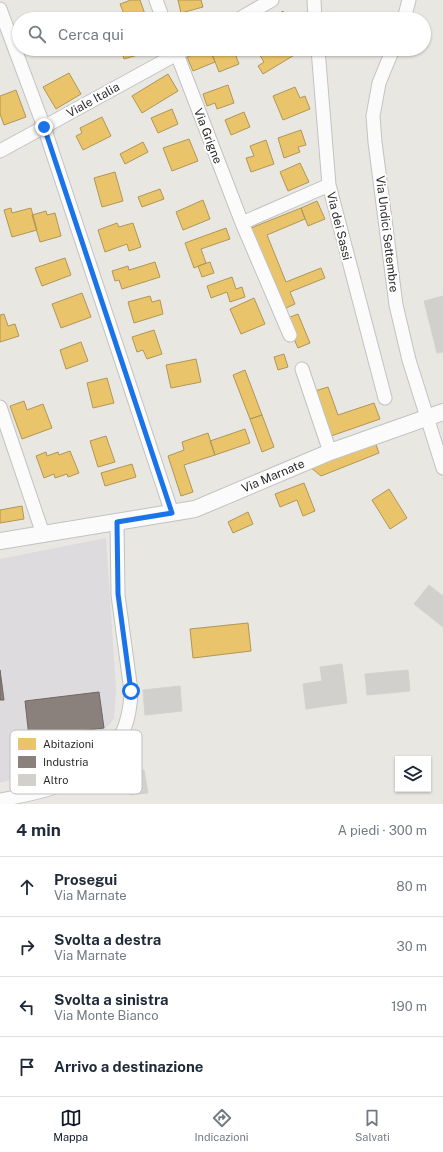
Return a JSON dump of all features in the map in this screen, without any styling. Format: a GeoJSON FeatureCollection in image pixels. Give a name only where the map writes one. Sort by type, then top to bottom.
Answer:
{"type":"FeatureCollection","features":[{"type":"Feature","properties":{"kind":"street"},"geometry":{"type":"LineString","coordinates":[[156,0],[161,12]]}},
{"type":"Feature","properties":{"kind":"street"},"geometry":{"type":"LineString","coordinates":[[251,12],[272,0]]}},
{"type":"Feature","properties":{"kind":"street"},"geometry":{"type":"LineString","coordinates":[[314,0],[315,12]]}},
{"type":"Feature","properties":{"kind":"street"},"geometry":{"type":"LineString","coordinates":[[406,12],[409,0]]}},
{"type":"Feature","properties":{"kind":"street"},"geometry":{"type":"LineString","coordinates":[[0,9],[12,41]]}},
{"type":"Feature","properties":{"kind":"street"},"geometry":{"type":"LineString","coordinates":[[18,56],[44,127],[172,513]]}},
{"type":"Feature","properties":{"kind":"street","name":"Viale Italia"},"geometry":{"type":"LineString","coordinates":[[0,151],[170,56]]}},
{"type":"Feature","properties":{"kind":"street","name":"Via Grigne"},"geometry":{"type":"LineString","coordinates":[[181,56],[242,223],[290,335]]}},
{"type":"Feature","properties":{"kind":"street","name":"Via dei Sassi"},"geometry":{"type":"LineString","coordinates":[[319,56],[329,185],[385,398]]}},
{"type":"Feature","properties":{"kind":"street","name":"Via Undici Settembre"},"geometry":{"type":"LineString","coordinates":[[390,56],[379,83],[373,122],[396,305],[409,360],[426,418],[443,468]]}},
{"type":"Feature","properties":{"kind":"street"},"geometry":{"type":"LineString","coordinates":[[242,223],[329,185]]}},
{"type":"Feature","properties":{"kind":"street"},"geometry":{"type":"LineString","coordinates":[[302,369],[330,452]]}},
{"type":"Feature","properties":{"kind":"street"},"geometry":{"type":"LineString","coordinates":[[0,406],[42,534]]}},
{"type":"Feature","properties":{"kind":"street","name":"Via Marnate"},"geometry":{"type":"LineString","coordinates":[[0,541],[195,509],[330,452],[443,412]]}},
{"type":"Feature","properties":{"kind":"street"},"geometry":{"type":"LineString","coordinates":[[117,522],[118,594],[131,691],[128,719],[125,730]]}},
{"type":"Feature","properties":{"kind":"street"},"geometry":{"type":"LineString","coordinates":[[0,800],[28,794]]}},
{"type":"Feature","properties":{"kind":"shaded area"},"geometry":{"type":"Polygon","coordinates":[[[106,538],[116,691],[114,719],[104,730],[10,730],[10,780],[0,783],[0,559],[106,538]]]}},
{"type":"Feature","properties":{"kind":"building: Abitazioni"},"geometry":{"type":"Polygon","coordinates":[[[131,0],[140,0],[144,12],[123,12],[120,4],[131,0]]]}},
{"type":"Feature","properties":{"kind":"building: Abitazioni"},"geometry":{"type":"Polygon","coordinates":[[[178,0],[201,0],[203,7],[181,12],[178,0]]]}},
{"type":"Feature","properties":{"kind":"building: Abitazioni"},"geometry":{"type":"Polygon","coordinates":[[[123,56],[134,56],[124,59],[123,56]]]}},
{"type":"Feature","properties":{"kind":"building: Abitazioni"},"geometry":{"type":"Polygon","coordinates":[[[213,56],[215,62],[193,71],[187,57],[213,56]]]}},
{"type":"Feature","properties":{"kind":"building: Abitazioni"},"geometry":{"type":"Polygon","coordinates":[[[213,56],[236,56],[239,64],[219,72],[213,56]]]}},
{"type":"Feature","properties":{"kind":"building: Abitazioni"},"geometry":{"type":"Polygon","coordinates":[[[260,56],[293,56],[263,74],[258,66],[264,62],[260,56]]]}},
{"type":"Feature","properties":{"kind":"building: Abitazioni"},"geometry":{"type":"Polygon","coordinates":[[[69,73],[81,94],[56,109],[43,87],[69,73]]]}},
{"type":"Feature","properties":{"kind":"building: Abitazioni"},"geometry":{"type":"Polygon","coordinates":[[[168,74],[178,91],[142,113],[132,96],[168,74]]]}},
{"type":"Feature","properties":{"kind":"building: Abitazioni"},"geometry":{"type":"Polygon","coordinates":[[[228,85],[234,103],[217,109],[215,103],[207,106],[203,94],[228,85]]]}},
{"type":"Feature","properties":{"kind":"building: Abitazioni"},"geometry":{"type":"Polygon","coordinates":[[[295,87],[300,98],[305,96],[310,109],[283,120],[273,96],[295,87]]]}},
{"type":"Feature","properties":{"kind":"building: Abitazioni"},"geometry":{"type":"Polygon","coordinates":[[[16,90],[26,117],[4,125],[0,114],[0,96],[16,90]]]}},
{"type":"Feature","properties":{"kind":"building: Abitazioni"},"geometry":{"type":"Polygon","coordinates":[[[172,109],[178,124],[158,133],[151,118],[172,109]]]}},
{"type":"Feature","properties":{"kind":"building: Abitazioni"},"geometry":{"type":"Polygon","coordinates":[[[244,112],[250,127],[231,135],[225,120],[244,112]]]}},
{"type":"Feature","properties":{"kind":"building: Abitazioni"},"geometry":{"type":"Polygon","coordinates":[[[102,117],[111,136],[83,150],[76,136],[82,133],[80,128],[102,117]]]}},
{"type":"Feature","properties":{"kind":"building: Abitazioni"},"geometry":{"type":"Polygon","coordinates":[[[301,130],[306,145],[298,147],[300,152],[284,158],[278,138],[301,130]]]}},
{"type":"Feature","properties":{"kind":"building: Abitazioni"},"geometry":{"type":"Polygon","coordinates":[[[189,139],[198,161],[172,171],[163,148],[189,139]]]}},
{"type":"Feature","properties":{"kind":"building: Abitazioni"},"geometry":{"type":"Polygon","coordinates":[[[266,140],[274,164],[251,172],[246,158],[254,156],[250,146],[266,140]]]}},
{"type":"Feature","properties":{"kind":"building: Abitazioni"},"geometry":{"type":"Polygon","coordinates":[[[143,142],[148,152],[125,164],[120,154],[143,142]]]}},
{"type":"Feature","properties":{"kind":"building: Abitazioni"},"geometry":{"type":"Polygon","coordinates":[[[300,163],[309,182],[288,191],[280,172],[300,163]]]}},
{"type":"Feature","properties":{"kind":"building: Abitazioni"},"geometry":{"type":"Polygon","coordinates":[[[115,172],[123,201],[102,207],[94,178],[115,172]]]}},
{"type":"Feature","properties":{"kind":"building: Abitazioni"},"geometry":{"type":"Polygon","coordinates":[[[160,189],[164,199],[142,207],[138,197],[160,189]]]}},
{"type":"Feature","properties":{"kind":"building: Abitazioni"},"geometry":{"type":"Polygon","coordinates":[[[203,200],[210,219],[183,230],[176,212],[203,200]]]}},
{"type":"Feature","properties":{"kind":"building: Abitazioni"},"geometry":{"type":"Polygon","coordinates":[[[317,201],[325,219],[308,226],[301,208],[317,201]]]}},
{"type":"Feature","properties":{"kind":"building: Abitazioni"},"geometry":{"type":"Polygon","coordinates":[[[11,208],[12,213],[31,208],[37,230],[12,237],[4,210],[11,208]]]}},
{"type":"Feature","properties":{"kind":"building: Abitazioni"},"geometry":{"type":"Polygon","coordinates":[[[301,208],[305,219],[267,235],[286,282],[321,268],[325,278],[290,292],[295,304],[284,309],[251,228],[301,208]]]}},
{"type":"Feature","properties":{"kind":"building: Abitazioni"},"geometry":{"type":"Polygon","coordinates":[[[46,211],[47,215],[55,213],[61,236],[40,242],[32,215],[46,211]]]}},
{"type":"Feature","properties":{"kind":"building: Abitazioni"},"geometry":{"type":"Polygon","coordinates":[[[117,223],[119,227],[133,223],[141,247],[129,251],[127,244],[105,252],[98,230],[117,223]]]}},
{"type":"Feature","properties":{"kind":"building: Abitazioni"},"geometry":{"type":"Polygon","coordinates":[[[226,228],[230,239],[201,249],[206,263],[194,268],[185,243],[226,228]]]}},
{"type":"Feature","properties":{"kind":"building: Abitazioni"},"geometry":{"type":"Polygon","coordinates":[[[65,258],[71,275],[42,286],[35,268],[65,258]]]}},
{"type":"Feature","properties":{"kind":"building: Abitazioni"},"geometry":{"type":"Polygon","coordinates":[[[155,262],[160,277],[122,289],[119,280],[115,281],[112,271],[128,266],[129,270],[155,262]]]}},
{"type":"Feature","properties":{"kind":"building: Abitazioni"},"geometry":{"type":"Polygon","coordinates":[[[210,262],[214,273],[202,277],[198,266],[210,262]]]}},
{"type":"Feature","properties":{"kind":"building: Abitazioni"},"geometry":{"type":"Polygon","coordinates":[[[232,277],[236,289],[242,287],[245,297],[230,302],[227,292],[211,298],[207,286],[232,277]]]}},
{"type":"Feature","properties":{"kind":"building: Abitazioni"},"geometry":{"type":"Polygon","coordinates":[[[82,293],[91,317],[61,328],[52,304],[82,293]]]}},
{"type":"Feature","properties":{"kind":"building: Abitazioni"},"geometry":{"type":"Polygon","coordinates":[[[150,296],[152,302],[160,300],[163,314],[134,323],[128,302],[150,296]]]}},
{"type":"Feature","properties":{"kind":"building: Abitazioni"},"geometry":{"type":"Polygon","coordinates":[[[254,298],[265,324],[241,334],[230,309],[254,298]]]}},
{"type":"Feature","properties":{"kind":"building: Abitazioni"},"geometry":{"type":"Polygon","coordinates":[[[4,314],[8,326],[15,324],[19,336],[0,342],[0,315],[4,314]]]}},
{"type":"Feature","properties":{"kind":"building: Abitazioni"},"geometry":{"type":"Polygon","coordinates":[[[298,314],[310,343],[298,348],[285,319],[298,314]]]}},
{"type":"Feature","properties":{"kind":"building: Abitazioni"},"geometry":{"type":"Polygon","coordinates":[[[154,330],[162,354],[147,359],[143,350],[137,352],[132,337],[154,330]]]}},
{"type":"Feature","properties":{"kind":"building: Abitazioni"},"geometry":{"type":"Polygon","coordinates":[[[81,342],[88,361],[66,369],[60,350],[81,342]]]}},
{"type":"Feature","properties":{"kind":"building: Abitazioni"},"geometry":{"type":"Polygon","coordinates":[[[284,354],[288,367],[278,370],[274,357],[284,354]]]}},
{"type":"Feature","properties":{"kind":"building: Abitazioni"},"geometry":{"type":"Polygon","coordinates":[[[196,359],[201,382],[171,388],[166,365],[196,359]]]}},
{"type":"Feature","properties":{"kind":"building: Abitazioni"},"geometry":{"type":"Polygon","coordinates":[[[245,370],[262,415],[250,419],[233,375],[245,370]]]}},
{"type":"Feature","properties":{"kind":"building: Abitazioni"},"geometry":{"type":"Polygon","coordinates":[[[107,378],[114,403],[93,408],[87,383],[107,378]]]}},
{"type":"Feature","properties":{"kind":"building: Abitazioni"},"geometry":{"type":"Polygon","coordinates":[[[328,387],[338,415],[374,403],[380,419],[331,436],[315,391],[328,387]]]}},
{"type":"Feature","properties":{"kind":"building: Abitazioni"},"geometry":{"type":"Polygon","coordinates":[[[24,401],[27,410],[43,404],[52,428],[22,439],[10,406],[24,401]]]}},
{"type":"Feature","properties":{"kind":"building: Abitazioni"},"geometry":{"type":"Polygon","coordinates":[[[262,415],[274,447],[262,452],[250,419],[262,415]]]}},
{"type":"Feature","properties":{"kind":"building: Abitazioni"},"geometry":{"type":"Polygon","coordinates":[[[245,429],[250,443],[215,455],[210,441],[245,429]]]}},
{"type":"Feature","properties":{"kind":"building: Abitazioni"},"geometry":{"type":"Polygon","coordinates":[[[208,433],[215,455],[184,465],[193,492],[181,496],[168,456],[184,450],[182,442],[208,433]]]}},
{"type":"Feature","properties":{"kind":"building: Abitazioni"},"geometry":{"type":"Polygon","coordinates":[[[106,436],[115,462],[98,467],[90,441],[106,436]]]}},
{"type":"Feature","properties":{"kind":"building: Abitazioni"},"geometry":{"type":"Polygon","coordinates":[[[375,442],[379,453],[321,476],[310,467],[375,442]]]}},
{"type":"Feature","properties":{"kind":"building: Abitazioni"},"geometry":{"type":"Polygon","coordinates":[[[70,451],[79,473],[68,477],[67,474],[55,478],[54,474],[44,478],[36,456],[46,452],[47,456],[58,452],[59,455],[70,451]]]}},
{"type":"Feature","properties":{"kind":"building: Abitazioni"},"geometry":{"type":"Polygon","coordinates":[[[132,464],[136,477],[105,486],[101,473],[132,464]]]}},
{"type":"Feature","properties":{"kind":"building: Abitazioni"},"geometry":{"type":"Polygon","coordinates":[[[304,483],[315,511],[303,516],[297,500],[280,507],[275,494],[304,483]]]}},
{"type":"Feature","properties":{"kind":"building: Abitazioni"},"geometry":{"type":"Polygon","coordinates":[[[389,489],[407,518],[390,529],[372,500],[389,489]]]}},
{"type":"Feature","properties":{"kind":"building: Abitazioni"},"geometry":{"type":"Polygon","coordinates":[[[22,506],[24,519],[0,523],[0,510],[22,506]]]}},
{"type":"Feature","properties":{"kind":"building: Abitazioni"},"geometry":{"type":"Polygon","coordinates":[[[248,512],[253,524],[233,533],[228,522],[248,512]]]}},
{"type":"Feature","properties":{"kind":"building: Abitazioni"},"geometry":{"type":"Polygon","coordinates":[[[248,623],[251,651],[193,658],[190,629],[248,623]]]}},
{"type":"Feature","properties":{"kind":"building: Industria"},"geometry":{"type":"Polygon","coordinates":[[[0,670],[4,700],[0,700],[0,670]]]}},
{"type":"Feature","properties":{"kind":"building: Industria"},"geometry":{"type":"Polygon","coordinates":[[[99,692],[104,728],[87,730],[28,730],[25,701],[99,692]]]}},
{"type":"Feature","properties":{"kind":"building: Altro"},"geometry":{"type":"Polygon","coordinates":[[[443,296],[443,352],[437,353],[424,301],[443,296]]]}},
{"type":"Feature","properties":{"kind":"building: Altro"},"geometry":{"type":"Polygon","coordinates":[[[429,585],[443,596],[443,627],[414,604],[429,585]]]}},
{"type":"Feature","properties":{"kind":"building: Altro"},"geometry":{"type":"Polygon","coordinates":[[[342,664],[347,703],[306,709],[303,684],[322,681],[320,667],[342,664]]]}},
{"type":"Feature","properties":{"kind":"building: Altro"},"geometry":{"type":"Polygon","coordinates":[[[408,670],[410,691],[367,695],[365,674],[408,670]]]}},
{"type":"Feature","properties":{"kind":"building: Altro"},"geometry":{"type":"Polygon","coordinates":[[[180,686],[182,711],[145,715],[143,690],[180,686]]]}},
{"type":"Feature","properties":{"kind":"building: Altro"},"geometry":{"type":"Polygon","coordinates":[[[142,770],[144,770],[148,793],[142,794],[142,770]]]}},
{"type":"Feature","properties":{"kind":"route"},"geometry":{"type":"LineString","coordinates":[[44,127],[172,513],[117,522],[118,594],[131,691]]}}]}
